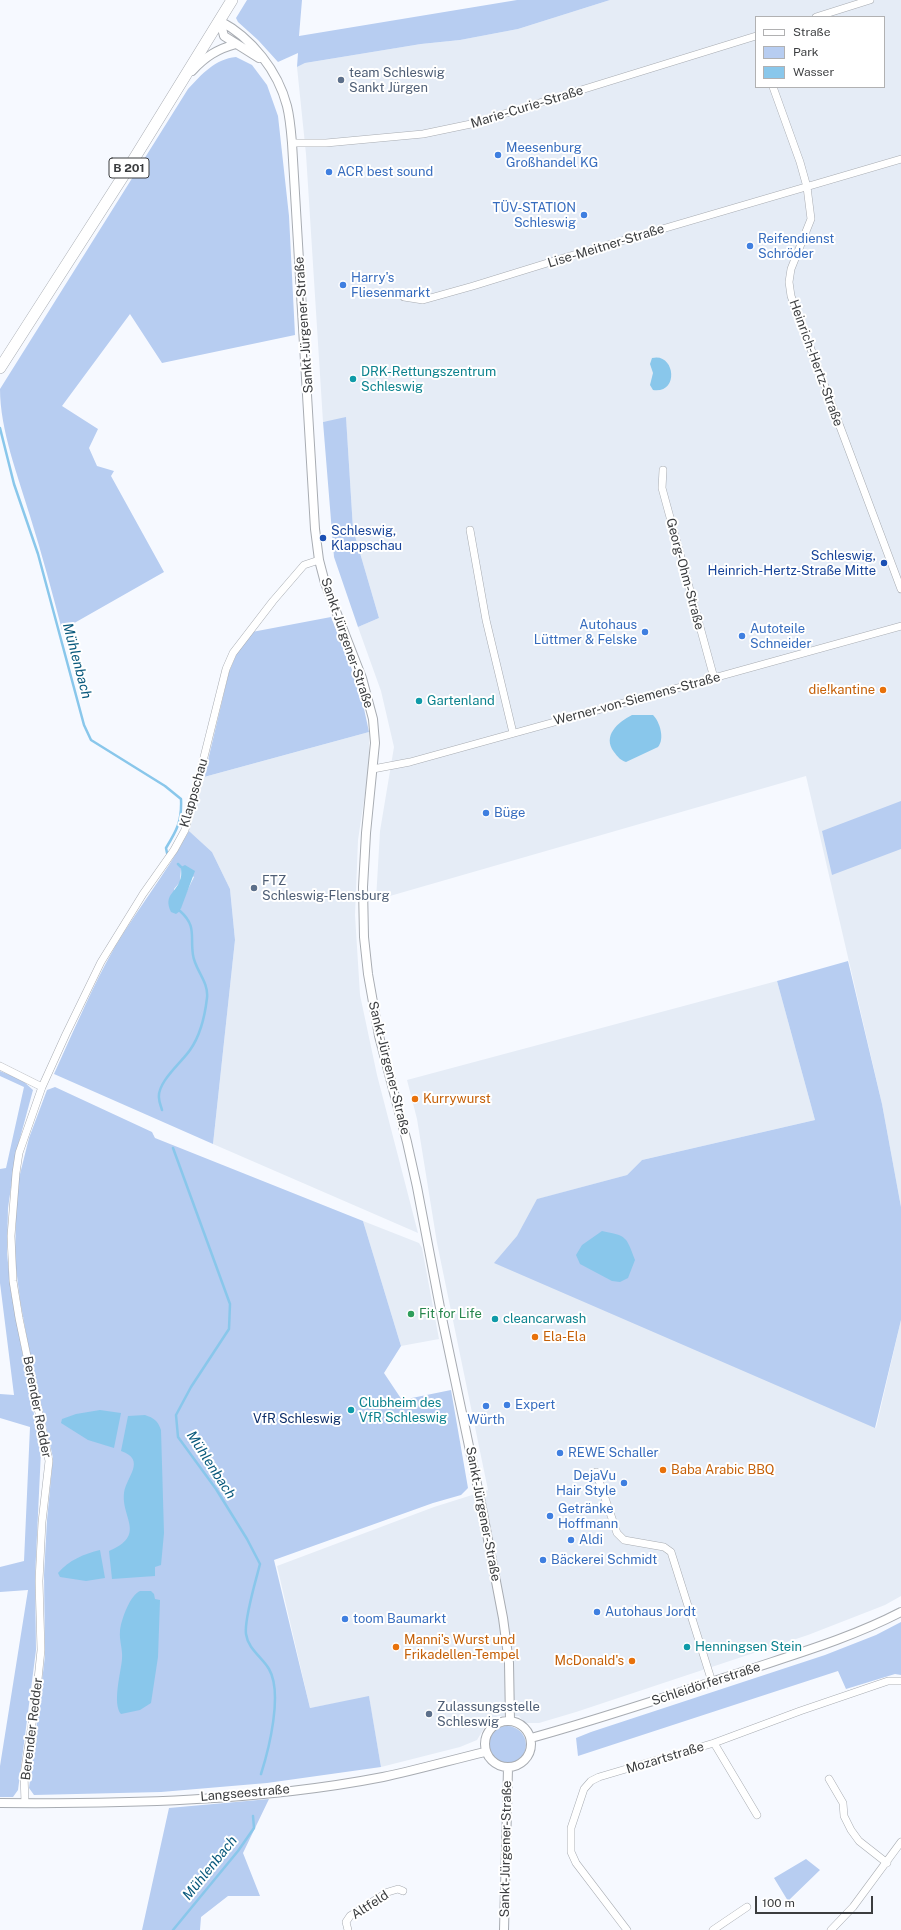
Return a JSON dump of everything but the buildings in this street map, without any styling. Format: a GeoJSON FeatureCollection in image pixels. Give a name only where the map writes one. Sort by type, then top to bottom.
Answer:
{"type":"FeatureCollection","features":[{"type":"Feature","properties":{"kind":"main road","name":"B 201"},"geometry":{"type":"LineString","coordinates":[[0,368],[232,0]]}},
{"type":"Feature","properties":{"kind":"street"},"geometry":{"type":"LineString","coordinates":[[819,16],[870,0]]}},
{"type":"Feature","properties":{"kind":"street"},"geometry":{"type":"LineString","coordinates":[[220,21],[224,36],[266,61]]}},
{"type":"Feature","properties":{"kind":"street","name":"Sankt-Jürgener-Straße"},"geometry":{"type":"LineString","coordinates":[[220,21],[232,27],[245,38],[266,61],[282,89],[288,108],[292,143],[315,529],[319,560],[325,583],[362,678],[370,703],[373,719],[375,742],[366,833],[363,887],[364,938],[368,974],[379,1036],[408,1142],[503,1618],[509,1663],[510,1721]]}},
{"type":"Feature","properties":{"kind":"street","name":"Marie-Curie-Straße"},"geometry":{"type":"LineString","coordinates":[[292,143],[326,143],[415,135],[470,124],[755,37]]}},
{"type":"Feature","properties":{"kind":"street"},"geometry":{"type":"LineString","coordinates":[[181,83],[210,54],[221,48],[236,44]]}},
{"type":"Feature","properties":{"kind":"street","name":"Heinrich-Hertz-Straße"},"geometry":{"type":"LineString","coordinates":[[773,88],[800,162],[807,187],[811,219],[791,269],[789,282],[791,296],[901,589]]}},
{"type":"Feature","properties":{"kind":"street","name":"Lise-Meitner-Straße"},"geometry":{"type":"LineString","coordinates":[[404,297],[423,300],[901,159]]}},
{"type":"Feature","properties":{"kind":"street","name":"Georg-Ohm-Straße"},"geometry":{"type":"LineString","coordinates":[[663,470],[662,488],[714,678]]}},
{"type":"Feature","properties":{"kind":"street"},"geometry":{"type":"LineString","coordinates":[[470,530],[486,620],[513,733]]}},
{"type":"Feature","properties":{"kind":"street","name":"Klappschau"},"geometry":{"type":"LineString","coordinates":[[46,1078],[101,962],[143,894],[174,850],[185,830],[226,669],[233,653],[272,601],[304,565],[319,560]]}},
{"type":"Feature","properties":{"kind":"street","name":"Werner-von-Siemens-Straße"},"geometry":{"type":"LineString","coordinates":[[373,769],[410,762],[901,626]]}},
{"type":"Feature","properties":{"kind":"street"},"geometry":{"type":"LineString","coordinates":[[0,1066],[42,1087]]}},
{"type":"Feature","properties":{"kind":"street","name":"Berender Redder"},"geometry":{"type":"LineString","coordinates":[[25,1803],[24,1774],[36,1699],[41,1650],[40,1567],[42,1522],[49,1461],[19,1318],[13,1281],[11,1236],[13,1190],[19,1154],[46,1078]]}},
{"type":"Feature","properties":{"kind":"street"},"geometry":{"type":"LineString","coordinates":[[596,1472],[617,1533],[624,1540],[664,1547],[671,1552],[712,1682]]}},
{"type":"Feature","properties":{"kind":"street","name":"Schleidörferstraße"},"geometry":{"type":"LineString","coordinates":[[531,1738],[604,1717],[799,1653],[901,1612]]}},
{"type":"Feature","properties":{"kind":"street","name":"Mozartstraße"},"geometry":{"type":"LineString","coordinates":[[627,1930],[576,1863],[571,1852],[571,1828],[584,1789],[591,1781],[599,1777],[714,1743],[800,1711],[888,1681],[901,1680]]}},
{"type":"Feature","properties":{"kind":"street"},"geometry":{"type":"LineString","coordinates":[[510,1721],[523,1726],[531,1738],[530,1752],[527,1758],[516,1767],[508,1768],[494,1764],[486,1752],[484,1744],[489,1730],[495,1724],[510,1721]]}},
{"type":"Feature","properties":{"kind":"street"},"geometry":{"type":"LineString","coordinates":[[714,1743],[757,1815]]}},
{"type":"Feature","properties":{"kind":"street","name":"Langseestraße"},"geometry":{"type":"LineString","coordinates":[[0,1803],[160,1800],[272,1792],[382,1777],[486,1752]]}},
{"type":"Feature","properties":{"kind":"street","name":"Sankt-Jürgener-Straße"},"geometry":{"type":"LineString","coordinates":[[504,1930],[508,1768]]}},
{"type":"Feature","properties":{"kind":"street"},"geometry":{"type":"LineString","coordinates":[[829,1779],[843,1803],[844,1816],[851,1830],[859,1841],[886,1863]]}},
{"type":"Feature","properties":{"kind":"street"},"geometry":{"type":"LineString","coordinates":[[832,1930],[853,1907],[901,1842]]}},
{"type":"Feature","properties":{"kind":"street","name":"Altfeld"},"geometry":{"type":"LineString","coordinates":[[348,1930],[346,1922],[350,1916],[388,1892],[398,1889],[403,1891]]}},
{"type":"Feature","properties":{"kind":"street"},"geometry":{"type":"LineString","coordinates":[[713,1930],[747,1907]]}},
{"type":"Feature","properties":{"kind":"shaded area"},"geometry":{"type":"Polygon","coordinates":[[[610,0],[901,0],[901,1207],[882,1104],[806,776],[376,900],[380,831],[394,747],[381,691],[358,627],[379,618],[353,529],[346,418],[323,422],[306,154],[297,67],[305,63],[421,44],[460,40],[518,29],[610,0]]]}},
{"type":"Feature","properties":{"kind":"shaded area"},"geometry":{"type":"Polygon","coordinates":[[[369,732],[369,767],[358,840],[355,915],[360,995],[377,1075],[418,1233],[213,1144],[235,940],[230,889],[212,852],[189,831],[204,777],[369,732]]]}},
{"type":"Feature","properties":{"kind":"shaded area"},"geometry":{"type":"Polygon","coordinates":[[[777,981],[815,1120],[642,1160],[627,1175],[538,1199],[876,1428],[901,1320],[901,1596],[885,1605],[808,1635],[576,1712],[539,1723],[525,1723],[519,1716],[498,1716],[486,1725],[477,1740],[460,1747],[381,1767],[369,1697],[310,1708],[277,1566],[434,1507],[488,1490],[437,1243],[417,1119],[407,1080],[777,981]]]}},
{"type":"Feature","properties":{"kind":"shaded area"},"geometry":{"type":"Polygon","coordinates":[[[363,1221],[419,1243],[422,1248],[439,1339],[401,1346],[363,1221]]]}},
{"type":"Feature","properties":{"kind":"green space"},"geometry":{"type":"Polygon","coordinates":[[[247,0],[302,0],[299,36],[517,0],[610,0],[518,29],[460,40],[421,44],[305,63],[297,67],[298,53],[278,62],[258,40],[238,22],[236,18],[247,0]]]}},
{"type":"Feature","properties":{"kind":"green space"},"geometry":{"type":"Polygon","coordinates":[[[236,57],[252,65],[267,85],[278,116],[289,216],[295,335],[162,363],[130,314],[62,406],[98,429],[89,448],[97,466],[114,471],[111,476],[164,572],[62,630],[39,544],[10,453],[3,421],[0,389],[188,89],[215,64],[228,58],[236,57]]]}},
{"type":"Feature","properties":{"kind":"green space"},"geometry":{"type":"Polygon","coordinates":[[[346,417],[353,529],[379,618],[358,627],[334,557],[323,422],[346,417]]]}},
{"type":"Feature","properties":{"kind":"green space"},"geometry":{"type":"Polygon","coordinates":[[[331,617],[360,690],[369,732],[204,777],[229,672],[237,653],[252,632],[331,617]]]}},
{"type":"Feature","properties":{"kind":"green space"},"geometry":{"type":"Polygon","coordinates":[[[901,801],[901,849],[832,875],[822,831],[901,801]]]}},
{"type":"Feature","properties":{"kind":"green space"},"geometry":{"type":"Polygon","coordinates":[[[189,831],[212,852],[230,889],[235,940],[213,1144],[54,1074],[86,1004],[115,946],[180,848],[189,831]],[[181,869],[180,882],[174,889],[180,911],[182,901],[194,877],[181,869]]]}},
{"type":"Feature","properties":{"kind":"green space"},"geometry":{"type":"Polygon","coordinates":[[[848,961],[882,1104],[901,1207],[901,1320],[875,1428],[494,1263],[517,1236],[537,1199],[627,1175],[642,1160],[815,1120],[777,981],[848,961]]]}},
{"type":"Feature","properties":{"kind":"green space"},"geometry":{"type":"Polygon","coordinates":[[[0,1071],[22,1080],[33,1090],[16,1153],[8,1208],[7,1253],[11,1292],[41,1451],[35,1577],[36,1650],[18,1790],[13,1797],[0,1797],[0,1766],[28,1590],[0,1592],[0,1567],[24,1561],[30,1427],[0,1418],[0,1394],[14,1395],[0,1283],[0,1169],[6,1168],[24,1087],[0,1076],[0,1071]]]}},
{"type":"Feature","properties":{"kind":"green space","name":"VfR Schleswig"},"geometry":{"type":"Polygon","coordinates":[[[55,1087],[152,1132],[155,1138],[363,1221],[401,1346],[384,1373],[402,1400],[451,1390],[468,1488],[461,1495],[433,1503],[274,1560],[310,1708],[369,1696],[381,1767],[267,1783],[161,1792],[34,1795],[29,1788],[45,1656],[44,1575],[47,1520],[53,1458],[20,1300],[15,1260],[16,1215],[19,1178],[29,1138],[47,1090],[55,1087]]]}},
{"type":"Feature","properties":{"kind":"green space"},"geometry":{"type":"Polygon","coordinates":[[[901,1622],[901,1675],[895,1674],[846,1689],[838,1671],[578,1756],[576,1738],[825,1655],[876,1635],[901,1622]]]}},
{"type":"Feature","properties":{"kind":"green space"},"geometry":{"type":"Polygon","coordinates":[[[503,1726],[511,1726],[518,1729],[523,1734],[526,1745],[523,1756],[518,1761],[511,1764],[503,1764],[496,1761],[491,1756],[488,1749],[488,1741],[491,1734],[496,1729],[503,1726]]]}},
{"type":"Feature","properties":{"kind":"green space"},"geometry":{"type":"Polygon","coordinates":[[[269,1799],[243,1853],[260,1896],[228,1896],[201,1917],[200,1930],[142,1930],[169,1808],[269,1799]]]}},
{"type":"Feature","properties":{"kind":"green space"},"geometry":{"type":"Polygon","coordinates":[[[806,1859],[820,1870],[788,1901],[774,1878],[806,1859]]]}},
{"type":"Feature","properties":{"kind":"water"},"geometry":{"type":"Polygon","coordinates":[[[652,358],[660,358],[666,361],[670,367],[671,380],[662,390],[653,390],[650,385],[653,373],[650,364],[652,358]]]}},
{"type":"Feature","properties":{"kind":"water"},"geometry":{"type":"Polygon","coordinates":[[[632,715],[653,715],[660,726],[661,740],[658,747],[626,762],[618,757],[614,752],[610,740],[613,730],[622,721],[632,715]]]}},
{"type":"Feature","properties":{"kind":"water"},"geometry":{"type":"Polygon","coordinates":[[[185,865],[195,871],[180,911],[176,914],[171,912],[168,902],[181,878],[181,867],[185,865]]]}},
{"type":"Feature","properties":{"kind":"water"},"geometry":{"type":"Polygon","coordinates":[[[602,1231],[616,1234],[624,1238],[630,1246],[635,1260],[628,1278],[620,1282],[612,1281],[580,1264],[576,1255],[582,1245],[602,1231]]]}},
{"type":"Feature","properties":{"kind":"water"},"geometry":{"type":"Polygon","coordinates":[[[100,1410],[121,1413],[114,1448],[88,1440],[61,1423],[62,1419],[76,1414],[100,1410]]]}},
{"type":"Feature","properties":{"kind":"water"},"geometry":{"type":"Polygon","coordinates":[[[145,1415],[155,1420],[161,1430],[164,1533],[161,1565],[155,1567],[155,1576],[112,1579],[109,1551],[127,1539],[130,1532],[130,1525],[124,1502],[124,1493],[134,1464],[133,1459],[129,1455],[121,1451],[128,1416],[145,1415]]]}},
{"type":"Feature","properties":{"kind":"water"},"geometry":{"type":"Polygon","coordinates":[[[100,1550],[105,1578],[86,1581],[60,1577],[58,1573],[67,1564],[88,1553],[100,1550]]]}},
{"type":"Feature","properties":{"kind":"water"},"geometry":{"type":"Polygon","coordinates":[[[140,1591],[151,1591],[154,1594],[155,1599],[160,1600],[158,1657],[151,1703],[140,1710],[121,1714],[117,1703],[122,1656],[120,1631],[124,1615],[133,1597],[140,1591]]]}},
{"type":"Feature","properties":{"kind":"waterway","name":"Mühlenbach"},"geometry":{"type":"LineString","coordinates":[[0,428],[14,484],[38,554],[84,725],[91,740],[165,786],[181,799],[180,819],[166,848],[167,853]]}},
{"type":"Feature","properties":{"kind":"waterway","name":"Mühlenbach"},"geometry":{"type":"LineString","coordinates":[[178,864],[181,867]]}},
{"type":"Feature","properties":{"kind":"waterway","name":"Mühlenbach"},"geometry":{"type":"LineString","coordinates":[[162,1110],[159,1092],[171,1072],[194,1044],[202,1025],[207,998],[204,981],[194,960],[191,927],[185,916],[180,911]]}},
{"type":"Feature","properties":{"kind":"waterway","name":"Mühlenbach"},"geometry":{"type":"LineString","coordinates":[[173,1148],[230,1304],[229,1329],[191,1387],[176,1415],[178,1437],[216,1489],[247,1539],[260,1564],[251,1599],[246,1634],[252,1649],[269,1669],[273,1679],[275,1692],[275,1706],[271,1736],[261,1774]]}},
{"type":"Feature","properties":{"kind":"waterway","name":"Mühlenbach"},"geometry":{"type":"LineString","coordinates":[[173,1930],[238,1851],[254,1828],[253,1816]]}},
{"type":"Feature","properties":{"kind":"place","name":"team Schleswig Sankt Jürgen"},"geometry":{"type":"Point","coordinates":[341,80]}},
{"type":"Feature","properties":{"kind":"place","name":"Meesenburg Großhandel KG"},"geometry":{"type":"Point","coordinates":[498,155]}},
{"type":"Feature","properties":{"kind":"place","name":"ACR best sound"},"geometry":{"type":"Point","coordinates":[329,172]}},
{"type":"Feature","properties":{"kind":"place","name":"TÜV-STATION Schleswig"},"geometry":{"type":"Point","coordinates":[584,215]}},
{"type":"Feature","properties":{"kind":"place","name":"Reifendienst Schröder"},"geometry":{"type":"Point","coordinates":[750,246]}},
{"type":"Feature","properties":{"kind":"place","name":"Harry's Fliesenmarkt"},"geometry":{"type":"Point","coordinates":[343,285]}},
{"type":"Feature","properties":{"kind":"place","name":"DRK-Rettungszentrum Schleswig"},"geometry":{"type":"Point","coordinates":[353,379]}},
{"type":"Feature","properties":{"kind":"place","name":"Schleswig, Klappschau"},"geometry":{"type":"Point","coordinates":[323,538]}},
{"type":"Feature","properties":{"kind":"place","name":"Schleswig, Heinrich-Hertz-Straße Mitte"},"geometry":{"type":"Point","coordinates":[884,563]}},
{"type":"Feature","properties":{"kind":"place","name":"Autohaus Lüttmer & Felske"},"geometry":{"type":"Point","coordinates":[645,632]}},
{"type":"Feature","properties":{"kind":"place","name":"Autoteile Schneider"},"geometry":{"type":"Point","coordinates":[742,636]}},
{"type":"Feature","properties":{"kind":"place","name":"die!kantine"},"geometry":{"type":"Point","coordinates":[883,690]}},
{"type":"Feature","properties":{"kind":"place","name":"Gartenland"},"geometry":{"type":"Point","coordinates":[419,701]}},
{"type":"Feature","properties":{"kind":"place","name":"Büge"},"geometry":{"type":"Point","coordinates":[486,813]}},
{"type":"Feature","properties":{"kind":"place","name":"FTZ Schleswig-Flensburg"},"geometry":{"type":"Point","coordinates":[254,888]}},
{"type":"Feature","properties":{"kind":"place","name":"Kurrywurst"},"geometry":{"type":"Point","coordinates":[415,1099]}},
{"type":"Feature","properties":{"kind":"place","name":"Fit for Life"},"geometry":{"type":"Point","coordinates":[411,1314]}},
{"type":"Feature","properties":{"kind":"place","name":"cleancarwash"},"geometry":{"type":"Point","coordinates":[495,1319]}},
{"type":"Feature","properties":{"kind":"place","name":"Ela-Ela"},"geometry":{"type":"Point","coordinates":[535,1337]}},
{"type":"Feature","properties":{"kind":"place","name":"Expert"},"geometry":{"type":"Point","coordinates":[507,1405]}},
{"type":"Feature","properties":{"kind":"place","name":"Würth"},"geometry":{"type":"Point","coordinates":[486,1406]}},
{"type":"Feature","properties":{"kind":"place","name":"Clubheim des VfR Schleswig"},"geometry":{"type":"Point","coordinates":[351,1410]}},
{"type":"Feature","properties":{"kind":"place","name":"REWE Schaller"},"geometry":{"type":"Point","coordinates":[560,1453]}},
{"type":"Feature","properties":{"kind":"place","name":"Baba Arabic BBQ"},"geometry":{"type":"Point","coordinates":[663,1470]}},
{"type":"Feature","properties":{"kind":"place","name":"DejaVu Hair Style"},"geometry":{"type":"Point","coordinates":[624,1483]}},
{"type":"Feature","properties":{"kind":"place","name":"Getränke Hoffmann"},"geometry":{"type":"Point","coordinates":[550,1516]}},
{"type":"Feature","properties":{"kind":"place","name":"Aldi"},"geometry":{"type":"Point","coordinates":[571,1540]}},
{"type":"Feature","properties":{"kind":"place","name":"Bäckerei Schmidt"},"geometry":{"type":"Point","coordinates":[543,1560]}},
{"type":"Feature","properties":{"kind":"place","name":"Autohaus Jordt"},"geometry":{"type":"Point","coordinates":[597,1612]}},
{"type":"Feature","properties":{"kind":"place","name":"toom Baumarkt"},"geometry":{"type":"Point","coordinates":[345,1619]}},
{"type":"Feature","properties":{"kind":"place","name":"Manni's Wurst und Frikadellen-Tempel"},"geometry":{"type":"Point","coordinates":[396,1647]}},
{"type":"Feature","properties":{"kind":"place","name":"Henningsen Stein"},"geometry":{"type":"Point","coordinates":[687,1647]}},
{"type":"Feature","properties":{"kind":"place","name":"McDonald's"},"geometry":{"type":"Point","coordinates":[632,1661]}},
{"type":"Feature","properties":{"kind":"place","name":"Zulassungsstelle Schleswig"},"geometry":{"type":"Point","coordinates":[429,1714]}}]}
